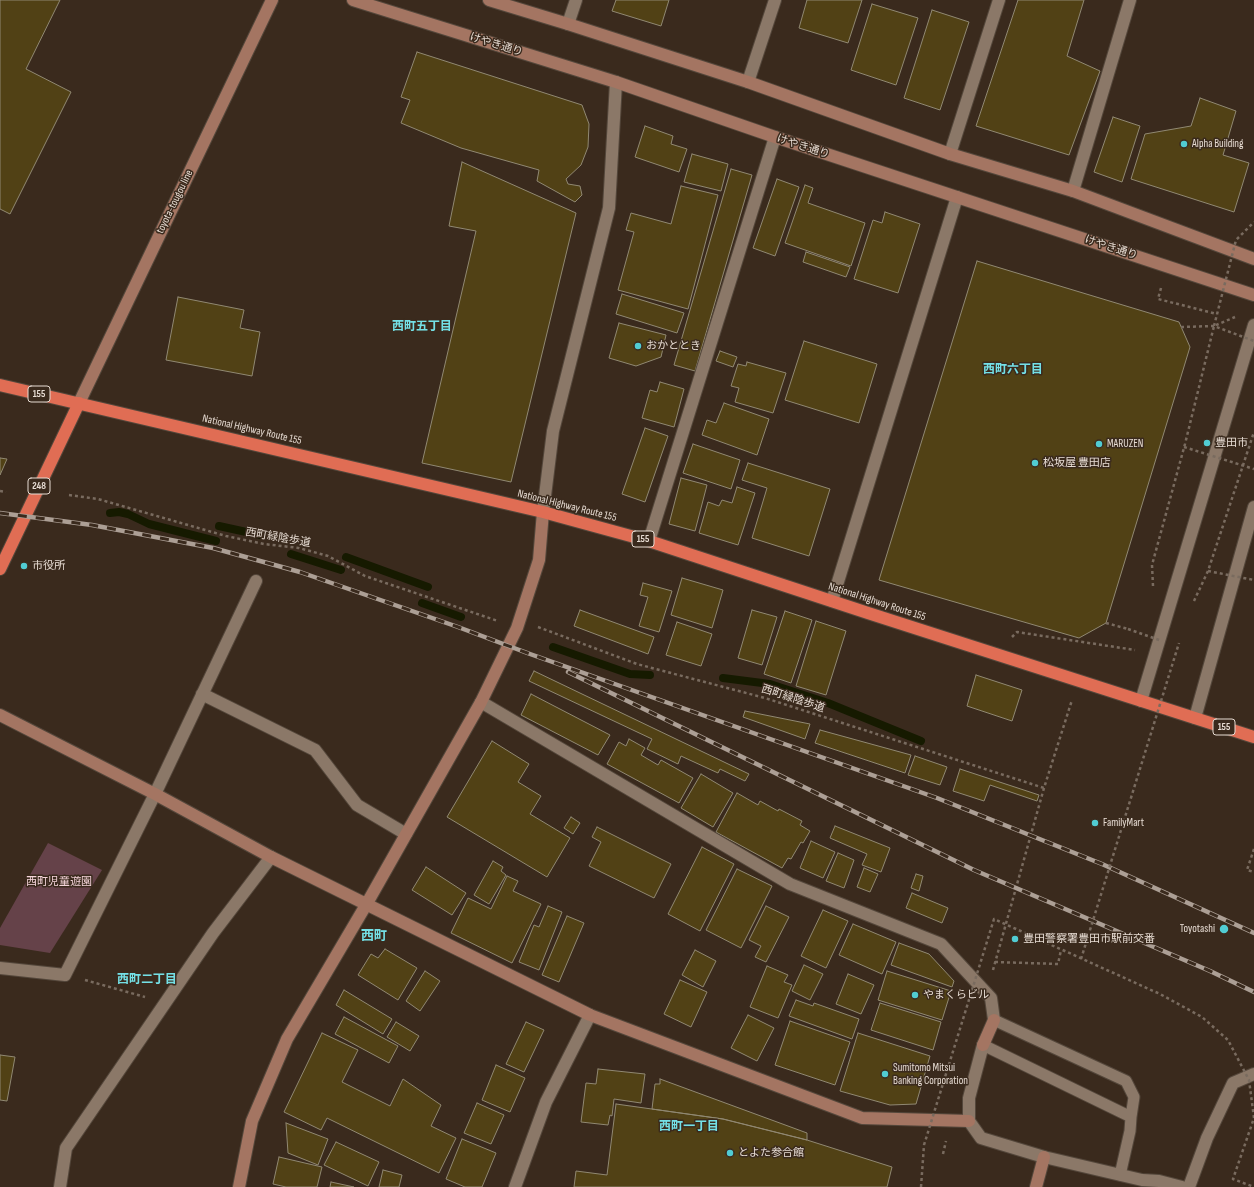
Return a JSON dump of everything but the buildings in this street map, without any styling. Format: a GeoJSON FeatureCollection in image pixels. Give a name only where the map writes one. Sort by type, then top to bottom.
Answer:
{"type":"FeatureCollection","features":[{"type":"Feature","properties":{"kind":"highway","name":"National Highway Route 155"},"geometry":{"type":"LineString","coordinates":[[0,385],[543,512],[649,541],[1254,737]]}},
{"type":"Feature","properties":{"kind":"highway","name":"248"},"geometry":{"type":"LineString","coordinates":[[0,569],[79,403]]}},
{"type":"Feature","properties":{"kind":"street","name":"toyota-tougou line"},"geometry":{"type":"LineString","coordinates":[[79,403],[272,0]]}},
{"type":"Feature","properties":{"kind":"street","name":"けやき通り"},"geometry":{"type":"LineString","coordinates":[[352,0],[616,82],[775,137],[1254,295]]}},
{"type":"Feature","properties":{"kind":"street"},"geometry":{"type":"LineString","coordinates":[[489,0],[748,82],[950,154],[1073,191],[1254,259]]}},
{"type":"Feature","properties":{"kind":"street"},"geometry":{"type":"LineString","coordinates":[[568,24],[576,0]]}},
{"type":"Feature","properties":{"kind":"street"},"geometry":{"type":"LineString","coordinates":[[748,82],[775,0]]}},
{"type":"Feature","properties":{"kind":"street"},"geometry":{"type":"LineString","coordinates":[[950,154],[999,0]]}},
{"type":"Feature","properties":{"kind":"street"},"geometry":{"type":"LineString","coordinates":[[1073,191],[1130,0]]}},
{"type":"Feature","properties":{"kind":"street"},"geometry":{"type":"LineString","coordinates":[[239,1187],[252,1121],[287,1039],[366,905],[480,702],[517,628],[539,560],[543,512],[553,431],[609,208],[616,82]]}},
{"type":"Feature","properties":{"kind":"street"},"geometry":{"type":"LineString","coordinates":[[649,541],[775,137]]}},
{"type":"Feature","properties":{"kind":"street"},"geometry":{"type":"LineString","coordinates":[[832,601],[957,197]]}},
{"type":"Feature","properties":{"kind":"street"},"geometry":{"type":"LineString","coordinates":[[1141,701],[1254,325]]}},
{"type":"Feature","properties":{"kind":"street"},"geometry":{"type":"LineString","coordinates":[[1195,718],[1254,507]]}},
{"type":"Feature","properties":{"kind":"street"},"geometry":{"type":"LineString","coordinates":[[0,968],[65,975],[155,794],[256,581]]}},
{"type":"Feature","properties":{"kind":"street"},"geometry":{"type":"LineString","coordinates":[[202,694],[315,750],[357,805],[406,834]]}},
{"type":"Feature","properties":{"kind":"street"},"geometry":{"type":"LineString","coordinates":[[480,702],[790,884],[941,944],[991,998],[994,1020],[983,1045],[969,1098],[969,1121],[981,1138],[1044,1157],[1142,1180],[1159,1181],[1182,1187]]}},
{"type":"Feature","properties":{"kind":"street"},"geometry":{"type":"LineString","coordinates":[[0,715],[155,794],[271,858],[590,1015],[862,1118],[969,1121]]}},
{"type":"Feature","properties":{"kind":"street"},"geometry":{"type":"LineString","coordinates":[[60,1187],[66,1148],[213,933],[271,858]]}},
{"type":"Feature","properties":{"kind":"street"},"geometry":{"type":"LineString","coordinates":[[515,1187],[546,1102],[590,1015]]}},
{"type":"Feature","properties":{"kind":"street"},"geometry":{"type":"LineString","coordinates":[[1189,1187],[1207,1138],[1233,1083],[1254,1074]]}},
{"type":"Feature","properties":{"kind":"street"},"geometry":{"type":"LineString","coordinates":[[1036,1187],[1044,1157]]}},
{"type":"Feature","properties":{"kind":"lane"},"geometry":{"type":"LineString","coordinates":[[994,1020],[1126,1081],[1134,1097],[1130,1117],[1130,1131],[1120,1175]]}},
{"type":"Feature","properties":{"kind":"lane"},"geometry":{"type":"LineString","coordinates":[[983,1045],[1130,1117]]}},
{"type":"Feature","properties":{"kind":"path"},"geometry":{"type":"LineString","coordinates":[[1153,589],[1152,565],[1184,447],[1236,240],[1254,222]]}},
{"type":"Feature","properties":{"kind":"path"},"geometry":{"type":"LineString","coordinates":[[1161,288],[1158,299],[1217,314]]}},
{"type":"Feature","properties":{"kind":"path"},"geometry":{"type":"LineString","coordinates":[[1181,327],[1214,326],[1254,341]]}},
{"type":"Feature","properties":{"kind":"path"},"geometry":{"type":"LineString","coordinates":[[1192,606],[1208,571],[1254,432]]}},
{"type":"Feature","properties":{"kind":"path"},"geometry":{"type":"LineString","coordinates":[[1184,447],[1254,469]]}},
{"type":"Feature","properties":{"kind":"path"},"geometry":{"type":"LineString","coordinates":[[0,491],[6,492]]}},
{"type":"Feature","properties":{"kind":"path","name":"西町緑陰歩道"},"geometry":{"type":"LineString","coordinates":[[69,495],[98,499],[226,536],[264,544],[299,548],[328,556],[365,576],[433,598],[502,623]]}},
{"type":"Feature","properties":{"kind":"path"},"geometry":{"type":"LineString","coordinates":[[1208,571],[1254,580]]}},
{"type":"Feature","properties":{"kind":"path"},"geometry":{"type":"LineString","coordinates":[[1106,623],[1162,641]]}},
{"type":"Feature","properties":{"kind":"path","name":"西町緑陰歩道"},"geometry":{"type":"LineString","coordinates":[[536,626],[637,664],[765,698],[1044,788],[1072,700]]}},
{"type":"Feature","properties":{"kind":"path"},"geometry":{"type":"LineString","coordinates":[[1152,645],[1155,638],[1155,631]]}},
{"type":"Feature","properties":{"kind":"path"},"geometry":{"type":"LineString","coordinates":[[1012,637],[1017,632],[1141,651]]}},
{"type":"Feature","properties":{"kind":"path"},"geometry":{"type":"LineString","coordinates":[[1081,959],[1182,636]]}},
{"type":"Feature","properties":{"kind":"path"},"geometry":{"type":"LineString","coordinates":[[1254,849],[1247,870],[1254,872]]}},
{"type":"Feature","properties":{"kind":"path"},"geometry":{"type":"LineString","coordinates":[[921,1187],[924,1145],[994,919],[1160,994],[1202,1017],[1228,1040],[1249,1080],[1254,1118],[1233,1179],[1254,1187]]}},
{"type":"Feature","properties":{"kind":"path"},"geometry":{"type":"LineString","coordinates":[[995,962],[1058,964],[1060,950]]}},
{"type":"Feature","properties":{"kind":"path"},"geometry":{"type":"LineString","coordinates":[[65,975],[166,1003]]}},
{"type":"Feature","properties":{"kind":"green space","name":"西町児童遊園"},"geometry":{"type":"Polygon","coordinates":[[[48,843],[102,870],[50,953],[0,945],[0,928],[48,843]]]}},
{"type":"Feature","properties":{"kind":"waterway"},"geometry":{"type":"LineString","coordinates":[[110,513],[119,512],[128,514],[149,524],[216,541]]}},
{"type":"Feature","properties":{"kind":"waterway"},"geometry":{"type":"LineString","coordinates":[[219,526],[260,535]]}},
{"type":"Feature","properties":{"kind":"waterway"},"geometry":{"type":"LineString","coordinates":[[291,554],[341,570]]}},
{"type":"Feature","properties":{"kind":"waterway"},"geometry":{"type":"LineString","coordinates":[[346,557],[428,587]]}},
{"type":"Feature","properties":{"kind":"waterway"},"geometry":{"type":"LineString","coordinates":[[422,603],[461,617]]}},
{"type":"Feature","properties":{"kind":"waterway"},"geometry":{"type":"LineString","coordinates":[[553,647],[630,674],[650,675]]}},
{"type":"Feature","properties":{"kind":"waterway"},"geometry":{"type":"LineString","coordinates":[[723,678],[770,684],[828,703],[921,741]]}},
{"type":"Feature","properties":{"kind":"railway"},"geometry":{"type":"LineString","coordinates":[[0,513],[92,525],[213,548],[300,572],[937,798],[1102,864],[1254,933]]}},
{"type":"Feature","properties":{"kind":"railway"},"geometry":{"type":"LineString","coordinates":[[568,672],[974,870],[1210,971],[1254,992]]}},
{"type":"Feature","properties":{"kind":"place","name":"Alpha Building"},"geometry":{"type":"Point","coordinates":[1184,144]}},
{"type":"Feature","properties":{"kind":"place","name":"おかととき"},"geometry":{"type":"Point","coordinates":[638,346]}},
{"type":"Feature","properties":{"kind":"place","name":"豊田市"},"geometry":{"type":"Point","coordinates":[1207,443]}},
{"type":"Feature","properties":{"kind":"place","name":"MARUZEN"},"geometry":{"type":"Point","coordinates":[1099,444]}},
{"type":"Feature","properties":{"kind":"place","name":"松坂屋 豊田店"},"geometry":{"type":"Point","coordinates":[1035,463]}},
{"type":"Feature","properties":{"kind":"place","name":"市役所"},"geometry":{"type":"Point","coordinates":[24,566]}},
{"type":"Feature","properties":{"kind":"place","name":"FamilyMart"},"geometry":{"type":"Point","coordinates":[1095,823]}},
{"type":"Feature","properties":{"kind":"place","name":"Toyotashi"},"geometry":{"type":"Point","coordinates":[1224,929]}},
{"type":"Feature","properties":{"kind":"place","name":"豊田警察署豊田市駅前交番"},"geometry":{"type":"Point","coordinates":[1015,939]}},
{"type":"Feature","properties":{"kind":"place","name":"やまくらビル"},"geometry":{"type":"Point","coordinates":[915,995]}},
{"type":"Feature","properties":{"kind":"place","name":"Sumitomo Mitsui Banking Corporation"},"geometry":{"type":"Point","coordinates":[885,1074]}},
{"type":"Feature","properties":{"kind":"place","name":"とよた参合館"},"geometry":{"type":"Point","coordinates":[730,1153]}},
{"type":"Feature","properties":{"kind":"district","name":"西町五丁目"},"geometry":{"type":"Point","coordinates":[422,327]}},
{"type":"Feature","properties":{"kind":"district","name":"西町六丁目"},"geometry":{"type":"Point","coordinates":[1013,370]}},
{"type":"Feature","properties":{"kind":"district","name":"西町"},"geometry":{"type":"Point","coordinates":[374,937]}},
{"type":"Feature","properties":{"kind":"district","name":"西町二丁目"},"geometry":{"type":"Point","coordinates":[147,980]}},
{"type":"Feature","properties":{"kind":"district","name":"西町一丁目"},"geometry":{"type":"Point","coordinates":[689,1127]}}]}
